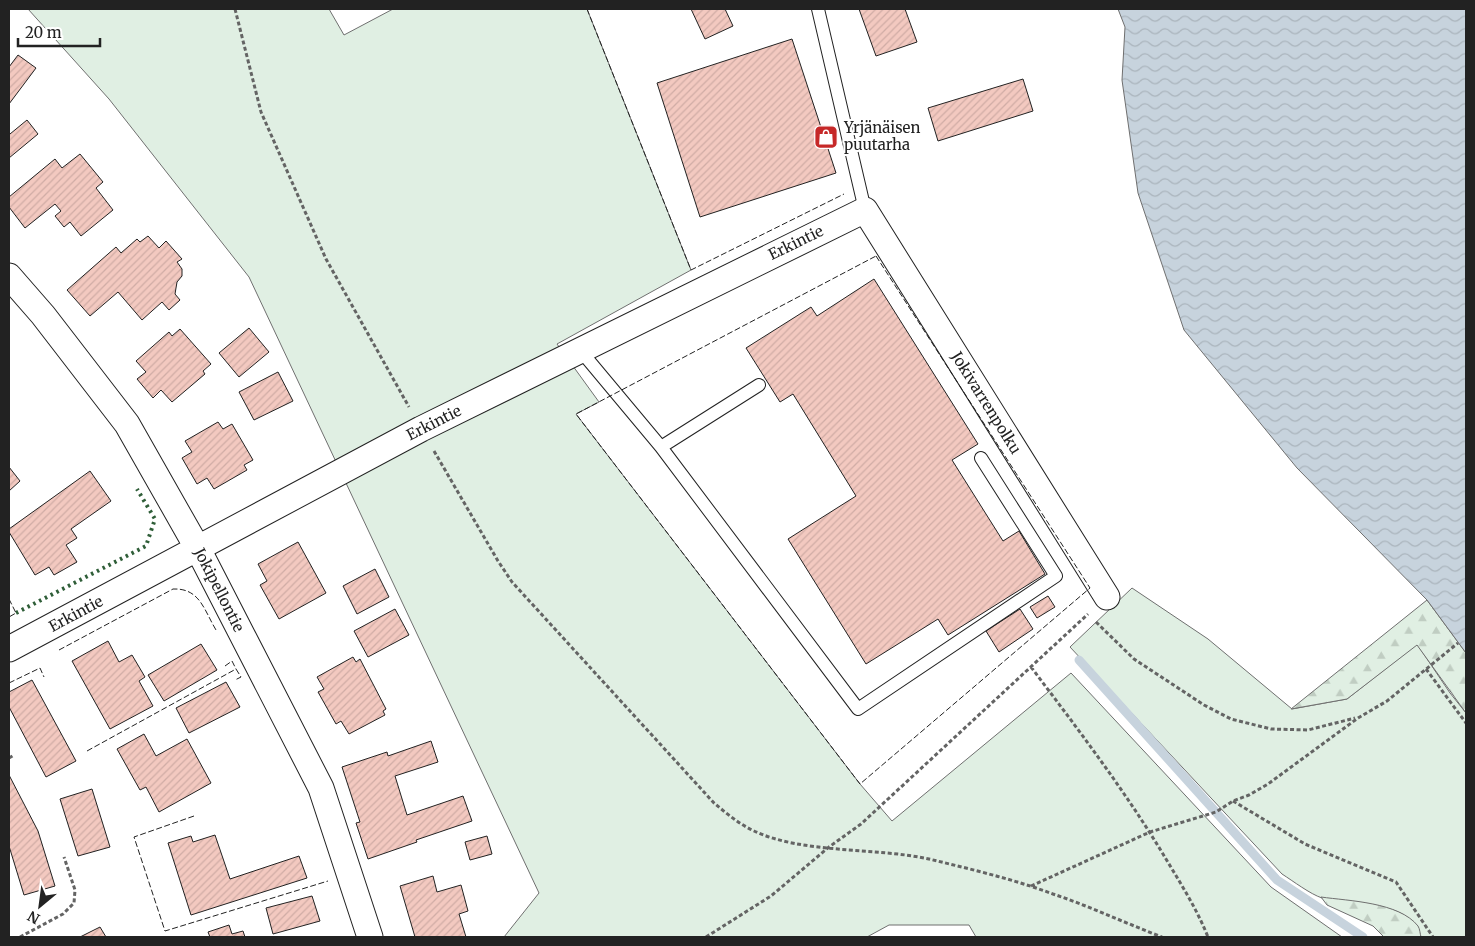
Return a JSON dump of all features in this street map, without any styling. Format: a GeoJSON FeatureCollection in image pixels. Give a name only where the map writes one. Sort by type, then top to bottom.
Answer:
{"type":"FeatureCollection","features":[{"type":"Feature","properties":{"kind":"street","name":"Erkintie"},"geometry":{"type":"LineString","coordinates":[[9,650],[421,429],[865,210]]}},
{"type":"Feature","properties":{"kind":"street","name":"Jokivarrenpolku"},"geometry":{"type":"LineString","coordinates":[[865,210],[1107,597]]}},
{"type":"Feature","properties":{"kind":"street","name":"Jokipellontie"},"geometry":{"type":"LineString","coordinates":[[9,276],[43,315],[127,424],[198,549],[322,788],[370,937]]}},
{"type":"Feature","properties":{"kind":"lane"},"geometry":{"type":"LineString","coordinates":[[818,9],[865,210]]}},
{"type":"Feature","properties":{"kind":"lane"},"geometry":{"type":"LineString","coordinates":[[580,350],[661,447],[858,709],[1056,576],[981,458]]}},
{"type":"Feature","properties":{"kind":"lane"},"geometry":{"type":"LineString","coordinates":[[661,447],[759,385]]}},
{"type":"Feature","properties":{"kind":"path"},"geometry":{"type":"LineString","coordinates":[[234,9],[261,112],[326,258],[421,429],[498,561],[512,582],[714,803],[726,814],[752,831],[769,837],[792,843],[878,851],[927,859],[1030,886],[1162,937]]}},
{"type":"Feature","properties":{"kind":"path"},"geometry":{"type":"LineString","coordinates":[[706,937],[771,896],[829,847],[861,824],[1107,597]]}},
{"type":"Feature","properties":{"kind":"path"},"geometry":{"type":"LineString","coordinates":[[1088,615],[1134,659],[1204,705],[1231,719],[1271,729],[1308,730],[1358,718]]}},
{"type":"Feature","properties":{"kind":"path"},"geometry":{"type":"LineString","coordinates":[[1030,886],[1150,832],[1216,812],[1233,801],[1249,795],[1268,784],[1358,718],[1388,701],[1458,643]]}},
{"type":"Feature","properties":{"kind":"path"},"geometry":{"type":"LineString","coordinates":[[1031,667],[1103,762],[1150,832],[1198,911],[1208,937]]}},
{"type":"Feature","properties":{"kind":"path"},"geometry":{"type":"LineString","coordinates":[[1426,668],[1466,724]]}},
{"type":"Feature","properties":{"kind":"path"},"geometry":{"type":"LineString","coordinates":[[9,758],[14,755]]}},
{"type":"Feature","properties":{"kind":"path"},"geometry":{"type":"LineString","coordinates":[[1233,801],[1305,844],[1396,882],[1433,937]]}},
{"type":"Feature","properties":{"kind":"path"},"geometry":{"type":"LineString","coordinates":[[20,937],[64,914],[74,903],[75,890],[64,857]]}},
{"type":"Feature","properties":{"kind":"green space"},"geometry":{"type":"Polygon","coordinates":[[[28,9],[329,9],[344,35],[393,9],[587,9],[691,270],[557,344],[599,402],[576,414],[860,784],[892,821],[1071,673],[1271,887],[1342,937],[976,937],[969,925],[889,925],[867,937],[504,937],[539,893],[249,277],[109,99],[28,9]]]}},
{"type":"Feature","properties":{"kind":"green space"},"geometry":{"type":"Polygon","coordinates":[[[1132,588],[1208,639],[1292,709],[1347,699],[1417,644],[1466,713],[1466,937],[1421,937],[1415,925],[1406,916],[1393,910],[1379,906],[1322,898],[1282,874],[1070,647],[1132,588]]]}},
{"type":"Feature","properties":{"kind":"green space"},"geometry":{"type":"Polygon","coordinates":[[[1427,600],[1466,653],[1466,713],[1417,645],[1347,699],[1291,709],[1427,600]]]}},
{"type":"Feature","properties":{"kind":"green space"},"geometry":{"type":"Polygon","coordinates":[[[1321,897],[1373,904],[1399,912],[1410,918],[1418,926],[1421,937],[1384,937],[1373,926],[1327,905],[1321,897]]]}},
{"type":"Feature","properties":{"kind":"water"},"geometry":{"type":"Polygon","coordinates":[[[1118,9],[1466,9],[1466,653],[1427,600],[1297,468],[1184,330],[1138,193],[1122,80],[1125,27],[1118,9]]]}},
{"type":"Feature","properties":{"kind":"building"},"geometry":{"type":"Polygon","coordinates":[[[691,9],[725,9],[733,26],[705,39],[691,9]]]}},
{"type":"Feature","properties":{"kind":"building"},"geometry":{"type":"Polygon","coordinates":[[[859,9],[905,9],[917,42],[876,56],[859,9]]]}},
{"type":"Feature","properties":{"kind":"building"},"geometry":{"type":"Polygon","coordinates":[[[792,39],[836,173],[700,217],[657,83],[792,39]]]}},
{"type":"Feature","properties":{"kind":"building"},"geometry":{"type":"Polygon","coordinates":[[[18,55],[36,68],[9,104],[9,67],[18,55]]]}},
{"type":"Feature","properties":{"kind":"building"},"geometry":{"type":"Polygon","coordinates":[[[1023,79],[1033,111],[938,141],[928,108],[1023,79]]]}},
{"type":"Feature","properties":{"kind":"building"},"geometry":{"type":"Polygon","coordinates":[[[27,120],[38,134],[9,158],[9,132],[10,134],[27,120]]]}},
{"type":"Feature","properties":{"kind":"building"},"geometry":{"type":"Polygon","coordinates":[[[80,154],[103,182],[96,188],[113,210],[81,236],[70,222],[64,227],[55,216],[61,211],[55,204],[25,228],[9,207],[9,197],[55,159],[62,168],[80,154]]]}},
{"type":"Feature","properties":{"kind":"building"},"geometry":{"type":"Polygon","coordinates":[[[148,236],[159,248],[166,241],[182,259],[177,262],[182,269],[182,276],[177,282],[175,294],[180,300],[169,310],[162,302],[142,320],[118,292],[90,316],[67,290],[116,247],[121,253],[137,239],[140,242],[148,236]]]}},
{"type":"Feature","properties":{"kind":"building"},"geometry":{"type":"Polygon","coordinates":[[[874,279],[978,444],[952,460],[1003,541],[1019,531],[1045,574],[948,635],[938,619],[866,664],[788,539],[856,496],[793,394],[780,402],[746,348],[811,307],[817,316],[874,279]]]}},
{"type":"Feature","properties":{"kind":"building"},"geometry":{"type":"Polygon","coordinates":[[[249,328],[269,352],[239,377],[219,353],[249,328]]]}},
{"type":"Feature","properties":{"kind":"building"},"geometry":{"type":"Polygon","coordinates":[[[180,329],[211,364],[203,371],[205,374],[172,402],[161,390],[153,398],[137,379],[146,372],[136,361],[169,332],[172,336],[180,329]]]}},
{"type":"Feature","properties":{"kind":"building"},"geometry":{"type":"Polygon","coordinates":[[[278,372],[293,401],[254,420],[239,392],[278,372]]]}},
{"type":"Feature","properties":{"kind":"building"},"geometry":{"type":"Polygon","coordinates":[[[218,422],[223,429],[232,424],[253,460],[244,465],[247,470],[214,489],[207,478],[197,484],[182,458],[192,452],[185,441],[218,422]]]}},
{"type":"Feature","properties":{"kind":"building"},"geometry":{"type":"Polygon","coordinates":[[[9,467],[20,481],[9,491],[9,467]]]}},
{"type":"Feature","properties":{"kind":"building"},"geometry":{"type":"Polygon","coordinates":[[[90,471],[111,501],[71,529],[77,538],[66,545],[77,562],[54,575],[49,567],[35,575],[9,529],[90,471]]]}},
{"type":"Feature","properties":{"kind":"building"},"geometry":{"type":"Polygon","coordinates":[[[298,542],[326,593],[279,619],[260,585],[267,581],[258,564],[298,542]]]}},
{"type":"Feature","properties":{"kind":"building"},"geometry":{"type":"Polygon","coordinates":[[[375,569],[389,597],[357,614],[343,586],[375,569]]]}},
{"type":"Feature","properties":{"kind":"building"},"geometry":{"type":"Polygon","coordinates":[[[1048,596],[1055,607],[1037,618],[1030,607],[1048,596]]]}},
{"type":"Feature","properties":{"kind":"building"},"geometry":{"type":"Polygon","coordinates":[[[395,609],[409,635],[368,657],[354,631],[395,609]]]}},
{"type":"Feature","properties":{"kind":"building"},"geometry":{"type":"Polygon","coordinates":[[[1020,609],[1033,629],[999,652],[986,631],[1020,609]]]}},
{"type":"Feature","properties":{"kind":"building"},"geometry":{"type":"Polygon","coordinates":[[[108,641],[119,662],[132,655],[145,677],[139,681],[153,706],[110,729],[72,661],[108,641]]]}},
{"type":"Feature","properties":{"kind":"building"},"geometry":{"type":"Polygon","coordinates":[[[201,644],[217,670],[164,701],[148,675],[201,644]]]}},
{"type":"Feature","properties":{"kind":"building"},"geometry":{"type":"Polygon","coordinates":[[[353,657],[356,662],[360,659],[386,709],[383,711],[385,715],[349,734],[341,721],[336,724],[318,692],[324,689],[317,677],[353,657]]]}},
{"type":"Feature","properties":{"kind":"building"},"geometry":{"type":"Polygon","coordinates":[[[32,680],[76,761],[46,777],[9,707],[9,692],[32,680]]]}},
{"type":"Feature","properties":{"kind":"building"},"geometry":{"type":"Polygon","coordinates":[[[226,682],[240,707],[189,733],[176,708],[226,682]]]}},
{"type":"Feature","properties":{"kind":"building"},"geometry":{"type":"Polygon","coordinates":[[[144,734],[156,756],[187,739],[211,783],[159,812],[146,787],[140,790],[117,749],[144,734]]]}},
{"type":"Feature","properties":{"kind":"building"},"geometry":{"type":"Polygon","coordinates":[[[431,741],[438,762],[395,776],[407,815],[463,796],[472,821],[368,859],[356,823],[360,822],[342,767],[387,752],[388,756],[431,741]]]}},
{"type":"Feature","properties":{"kind":"building"},"geometry":{"type":"Polygon","coordinates":[[[9,775],[38,831],[55,886],[24,895],[9,846],[9,775]]]}},
{"type":"Feature","properties":{"kind":"building"},"geometry":{"type":"Polygon","coordinates":[[[92,789],[110,847],[78,856],[60,799],[92,789]]]}},
{"type":"Feature","properties":{"kind":"building"},"geometry":{"type":"Polygon","coordinates":[[[215,835],[230,879],[299,856],[307,878],[191,915],[168,843],[191,836],[193,842],[215,835]]]}},
{"type":"Feature","properties":{"kind":"building"},"geometry":{"type":"Polygon","coordinates":[[[487,836],[492,854],[470,860],[465,842],[487,836]]]}},
{"type":"Feature","properties":{"kind":"building"},"geometry":{"type":"Polygon","coordinates":[[[433,876],[437,892],[461,885],[468,911],[459,914],[466,937],[415,937],[400,886],[433,876]]]}},
{"type":"Feature","properties":{"kind":"building"},"geometry":{"type":"Polygon","coordinates":[[[312,896],[320,921],[273,934],[266,908],[312,896]]]}},
{"type":"Feature","properties":{"kind":"building"},"geometry":{"type":"Polygon","coordinates":[[[229,925],[232,934],[243,931],[245,937],[210,937],[208,932],[229,925]]]}},
{"type":"Feature","properties":{"kind":"building"},"geometry":{"type":"Polygon","coordinates":[[[100,927],[106,937],[80,937],[100,927]]]}},
{"type":"Feature","properties":{"kind":"waterway"},"geometry":{"type":"LineString","coordinates":[[1079,660],[1277,880],[1363,937]]}},
{"type":"Feature","properties":{"kind":"hedge"},"geometry":{"type":"LineString","coordinates":[[16,613],[146,546],[155,519],[137,489]]}},
{"type":"Feature","properties":{"kind":"fence"},"geometry":{"type":"LineString","coordinates":[[587,9],[691,270],[844,194]]}},
{"type":"Feature","properties":{"kind":"fence"},"geometry":{"type":"LineString","coordinates":[[876,256],[1090,588],[860,784],[576,414],[876,256]]}},
{"type":"Feature","properties":{"kind":"fence"},"geometry":{"type":"LineString","coordinates":[[59,650],[173,589],[189,592],[195,596],[216,630]]}},
{"type":"Feature","properties":{"kind":"fence"},"geometry":{"type":"LineString","coordinates":[[9,599],[16,613],[9,617]]}},
{"type":"Feature","properties":{"kind":"fence"},"geometry":{"type":"LineString","coordinates":[[225,666],[232,661],[236,669]]}},
{"type":"Feature","properties":{"kind":"fence"},"geometry":{"type":"LineString","coordinates":[[9,683],[40,668],[44,677]]}},
{"type":"Feature","properties":{"kind":"fence"},"geometry":{"type":"LineString","coordinates":[[87,751],[236,669],[241,677],[235,680]]}},
{"type":"Feature","properties":{"kind":"fence"},"geometry":{"type":"LineString","coordinates":[[194,816],[134,837],[165,931],[328,881]]}},
{"type":"Feature","properties":{"kind":"place","name":"Yrjänäisen puutarha"},"geometry":{"type":"Point","coordinates":[826,137]}}]}
